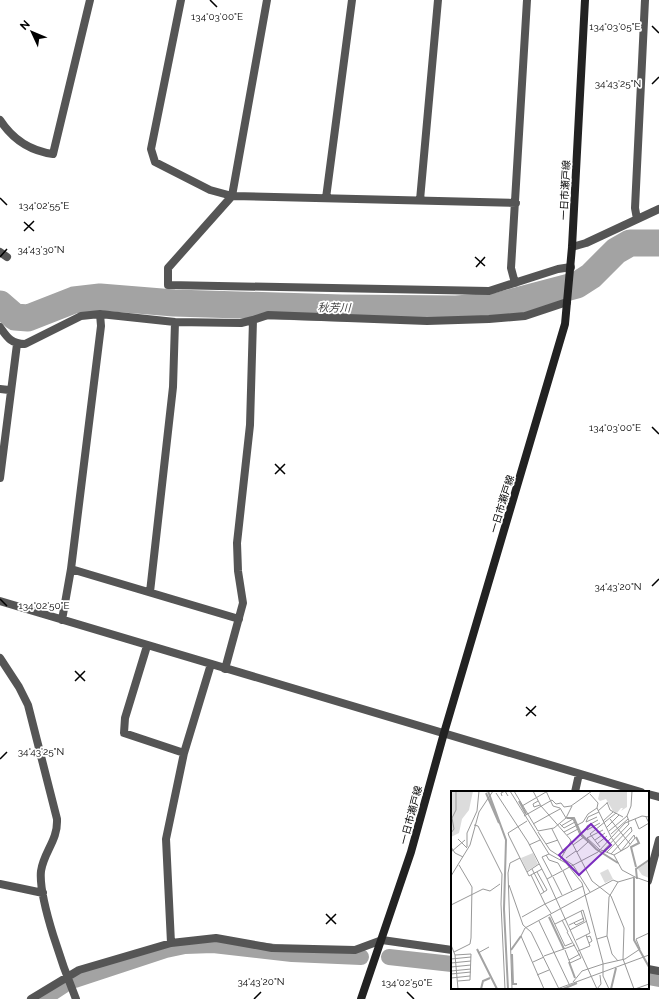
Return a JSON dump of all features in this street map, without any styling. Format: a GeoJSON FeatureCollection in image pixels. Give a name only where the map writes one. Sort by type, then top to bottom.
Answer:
{"type":"FeatureCollection","features":[{"type":"Feature","properties":{"kind":"main road","name":"一日市瀬戸線"},"geometry":{"type":"LineString","coordinates":[[361,999],[411,852],[444,733],[565,324],[572,247],[585,0]]}},
{"type":"Feature","properties":{"kind":"street"},"geometry":{"type":"LineString","coordinates":[[0,120],[20,143],[39,152],[53,154],[90,0]]}},
{"type":"Feature","properties":{"kind":"street"},"geometry":{"type":"LineString","coordinates":[[181,0],[151,149],[156,162],[210,190],[232,196],[516,203]]}},
{"type":"Feature","properties":{"kind":"street"},"geometry":{"type":"LineString","coordinates":[[267,0],[232,196],[168,268],[168,285],[469,292],[489,291],[558,269],[570,271]]}},
{"type":"Feature","properties":{"kind":"street"},"geometry":{"type":"LineString","coordinates":[[326,198],[352,0]]}},
{"type":"Feature","properties":{"kind":"street"},"geometry":{"type":"LineString","coordinates":[[420,200],[438,0]]}},
{"type":"Feature","properties":{"kind":"street"},"geometry":{"type":"LineString","coordinates":[[515,283],[511,268],[528,0]]}},
{"type":"Feature","properties":{"kind":"street"},"geometry":{"type":"LineString","coordinates":[[636,219],[635,208],[645,0]]}},
{"type":"Feature","properties":{"kind":"street"},"geometry":{"type":"LineString","coordinates":[[572,247],[586,243],[659,209]]}},
{"type":"Feature","properties":{"kind":"street"},"geometry":{"type":"LineString","coordinates":[[0,252],[7,257]]}},
{"type":"Feature","properties":{"kind":"street"},"geometry":{"type":"LineString","coordinates":[[0,327],[9,340],[17,344],[25,344],[81,316],[100,314],[175,322],[240,323],[268,316],[427,321],[525,316],[567,302]]}},
{"type":"Feature","properties":{"kind":"street"},"geometry":{"type":"LineString","coordinates":[[62,620],[71,569],[100,334],[100,314]]}},
{"type":"Feature","properties":{"kind":"street"},"geometry":{"type":"LineString","coordinates":[[225,669],[243,603],[238,571],[237,543],[250,425],[253,320]]}},
{"type":"Feature","properties":{"kind":"street"},"geometry":{"type":"LineString","coordinates":[[150,592],[173,387],[175,322]]}},
{"type":"Feature","properties":{"kind":"street"},"geometry":{"type":"LineString","coordinates":[[0,478],[17,344]]}},
{"type":"Feature","properties":{"kind":"street"},"geometry":{"type":"LineString","coordinates":[[0,389],[10,390]]}},
{"type":"Feature","properties":{"kind":"street"},"geometry":{"type":"LineString","coordinates":[[71,569],[239,619]]}},
{"type":"Feature","properties":{"kind":"street"},"geometry":{"type":"LineString","coordinates":[[0,601],[638,791]]}},
{"type":"Feature","properties":{"kind":"street"},"geometry":{"type":"LineString","coordinates":[[147,646],[125,718],[124,733],[184,753]]}},
{"type":"Feature","properties":{"kind":"street"},"geometry":{"type":"LineString","coordinates":[[0,658],[19,687],[28,706],[57,819],[57,830],[45,858],[41,872],[43,893],[67,976],[76,999]]}},
{"type":"Feature","properties":{"kind":"street"},"geometry":{"type":"LineString","coordinates":[[171,943],[166,838],[184,753],[211,664]]}},
{"type":"Feature","properties":{"kind":"street"},"geometry":{"type":"LineString","coordinates":[[575,791],[579,774]]}},
{"type":"Feature","properties":{"kind":"street"},"geometry":{"type":"LineString","coordinates":[[649,794],[659,797]]}},
{"type":"Feature","properties":{"kind":"street"},"geometry":{"type":"LineString","coordinates":[[649,878],[659,840]]}},
{"type":"Feature","properties":{"kind":"street"},"geometry":{"type":"LineString","coordinates":[[0,884],[43,893]]}},
{"type":"Feature","properties":{"kind":"street"},"geometry":{"type":"LineString","coordinates":[[31,999],[79,970],[171,943],[216,938],[272,948],[355,950],[382,940],[451,950]]}},
{"type":"Feature","properties":{"kind":"street"},"geometry":{"type":"LineString","coordinates":[[649,969],[659,971]]}},
{"type":"Feature","properties":{"kind":"waterway","name":"秋芳川"},"geometry":{"type":"LineString","coordinates":[[0,304],[15,317],[28,318],[74,300],[100,297],[174,303],[342,308],[456,309],[498,306],[577,285],[591,276],[616,251],[630,243],[659,243]]}},
{"type":"Feature","properties":{"kind":"waterway"},"geometry":{"type":"LineString","coordinates":[[75,980],[166,950],[185,946],[213,945],[292,954],[361,957]]}},
{"type":"Feature","properties":{"kind":"waterway"},"geometry":{"type":"LineString","coordinates":[[389,957],[451,964]]}},
{"type":"Feature","properties":{"kind":"waterway"},"geometry":{"type":"LineString","coordinates":[[649,977],[659,979]]}},
{"type":"Feature","properties":{"kind":"waterway"},"geometry":{"type":"LineString","coordinates":[[43,999],[64,985]]}}]}
